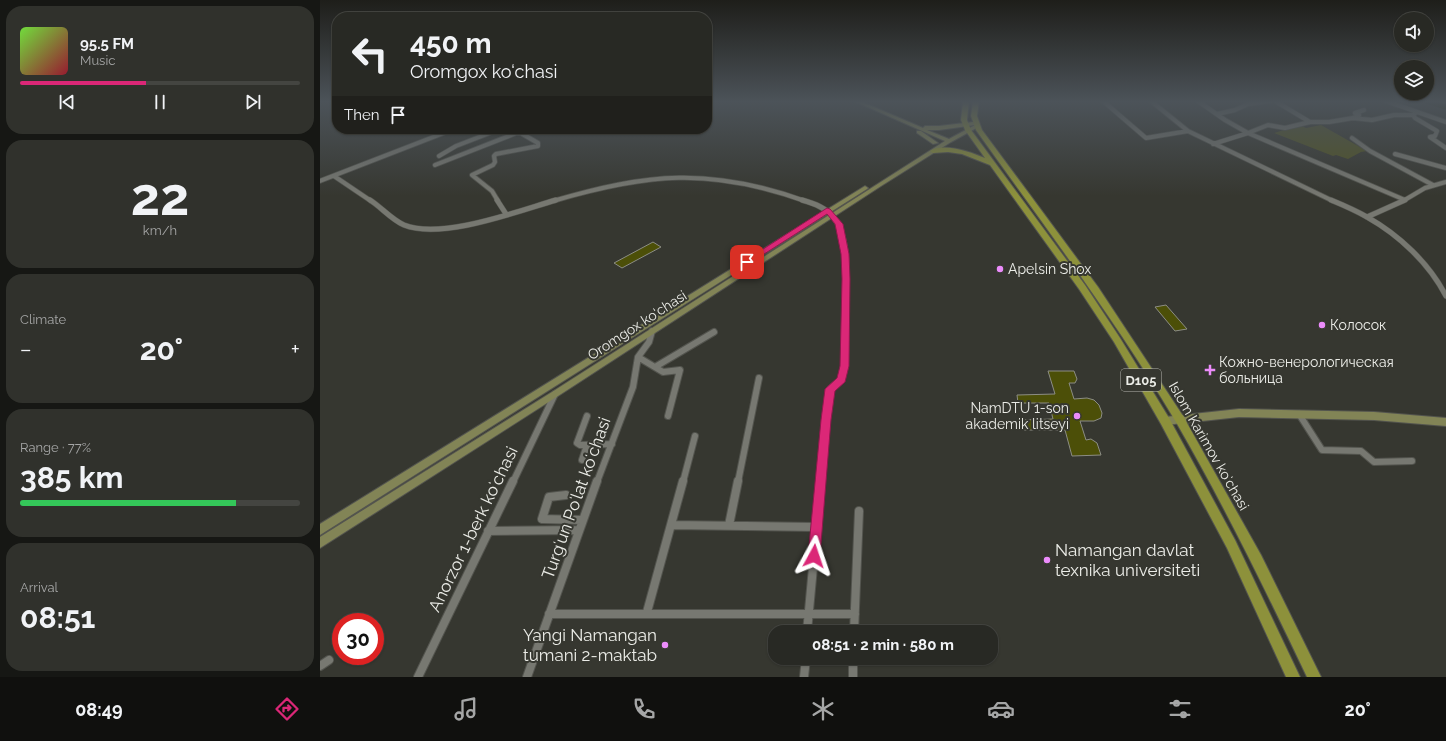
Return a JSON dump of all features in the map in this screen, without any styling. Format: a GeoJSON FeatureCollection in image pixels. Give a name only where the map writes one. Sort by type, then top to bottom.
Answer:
{"type":"FeatureCollection","features":[{"type":"Feature","properties":{"kind":"main road"},"geometry":{"type":"LineString","coordinates":[[921,133],[934,147],[956,151],[979,158],[995,166]]}},
{"type":"Feature","properties":{"kind":"main road"},"geometry":{"type":"LineString","coordinates":[[931,133],[946,139]]}},
{"type":"Feature","properties":{"kind":"main road","name":"Oromgox ko‘chasi"},"geometry":{"type":"LineString","coordinates":[[320,530],[958,133]]}},
{"type":"Feature","properties":{"kind":"main road","name":"Islom Karimov koʻchasi"},"geometry":{"type":"LineString","coordinates":[[975,133],[995,166],[1082,287],[1117,340],[1165,421],[1232,544],[1293,677]]}},
{"type":"Feature","properties":{"kind":"main road","name":"Islom Karimov koʻchasi"},"geometry":{"type":"LineString","coordinates":[[976,133],[1095,289],[1179,419],[1257,559],[1314,677]]}},
{"type":"Feature","properties":{"kind":"main road","name":"Oromgox ko‘chasi"},"geometry":{"type":"LineString","coordinates":[[320,543],[577,380],[830,213]]}},
{"type":"Feature","properties":{"kind":"main road"},"geometry":{"type":"LineString","coordinates":[[570,373],[577,380]]}},
{"type":"Feature","properties":{"kind":"main road"},"geometry":{"type":"LineString","coordinates":[[1165,421],[1239,413],[1374,416],[1446,422]]}},
{"type":"Feature","properties":{"kind":"street"},"geometry":{"type":"LineString","coordinates":[[1140,133],[1146,138],[1178,133]]}},
{"type":"Feature","properties":{"kind":"street"},"geometry":{"type":"LineString","coordinates":[[1191,133],[1367,217],[1385,229],[1419,258],[1432,272],[1441,285],[1446,296]]}},
{"type":"Feature","properties":{"kind":"street"},"geometry":{"type":"LineString","coordinates":[[1213,144],[1248,133],[1405,200]]}},
{"type":"Feature","properties":{"kind":"street"},"geometry":{"type":"LineString","coordinates":[[1436,133],[1435,136],[1430,137],[1446,148]]}},
{"type":"Feature","properties":{"kind":"street"},"geometry":{"type":"LineString","coordinates":[[320,181],[441,134]]}},
{"type":"Feature","properties":{"kind":"street"},"geometry":{"type":"LineString","coordinates":[[438,156],[456,146],[487,134]]}},
{"type":"Feature","properties":{"kind":"street"},"geometry":{"type":"LineString","coordinates":[[434,165],[514,134]]}},
{"type":"Feature","properties":{"kind":"street"},"geometry":{"type":"LineString","coordinates":[[506,214],[492,191],[472,176],[493,165],[495,162],[494,156],[496,154],[538,146],[538,143],[522,134]]}},
{"type":"Feature","properties":{"kind":"street"},"geometry":{"type":"LineString","coordinates":[[1352,138],[1370,151],[1432,185]]}},
{"type":"Feature","properties":{"kind":"street"},"geometry":{"type":"LineString","coordinates":[[1395,154],[1446,168]]}},
{"type":"Feature","properties":{"kind":"street"},"geometry":{"type":"LineString","coordinates":[[334,176],[360,195],[381,207],[401,225],[434,230],[450,228],[618,184],[651,179],[673,178],[717,178],[779,190],[830,213],[839,224],[845,254],[845,366],[841,380],[830,389],[807,625]]}},
{"type":"Feature","properties":{"kind":"street"},"geometry":{"type":"LineString","coordinates":[[1367,217],[1405,200],[1425,188],[1446,182]]}},
{"type":"Feature","properties":{"kind":"street","name":"Turgʻun Poʻlat koʻchasi"},"geometry":{"type":"LineString","coordinates":[[527,677],[582,520],[633,387],[638,357],[649,342],[652,331]]}},
{"type":"Feature","properties":{"kind":"street"},"geometry":{"type":"LineString","coordinates":[[655,367],[714,332]]}},
{"type":"Feature","properties":{"kind":"street"},"geometry":{"type":"LineString","coordinates":[[638,357],[663,372],[680,370],[668,416]]}},
{"type":"Feature","properties":{"kind":"street"},"geometry":{"type":"LineString","coordinates":[[729,525],[759,378]]}},
{"type":"Feature","properties":{"kind":"street","name":"Anorzor 1-berk koʻchasi"},"geometry":{"type":"LineString","coordinates":[[418,677],[555,394]]}},
{"type":"Feature","properties":{"kind":"street"},"geometry":{"type":"LineString","coordinates":[[1299,414],[1322,450],[1361,450],[1374,462],[1412,461]]}},
{"type":"Feature","properties":{"kind":"street"},"geometry":{"type":"LineString","coordinates":[[587,416],[577,443],[580,445],[612,444]]}},
{"type":"Feature","properties":{"kind":"street"},"geometry":{"type":"LineString","coordinates":[[647,612],[695,436]]}},
{"type":"Feature","properties":{"kind":"street"},"geometry":{"type":"LineString","coordinates":[[582,460],[587,445]]}},
{"type":"Feature","properties":{"kind":"street"},"geometry":{"type":"LineString","coordinates":[[566,495],[549,496],[542,519],[582,520]]}},
{"type":"Feature","properties":{"kind":"street"},"geometry":{"type":"LineString","coordinates":[[854,625],[859,511]]}},
{"type":"Feature","properties":{"kind":"street"},"geometry":{"type":"LineString","coordinates":[[671,525],[816,527]]}},
{"type":"Feature","properties":{"kind":"street"},"geometry":{"type":"LineString","coordinates":[[488,531],[579,530]]}},
{"type":"Feature","properties":{"kind":"street"},"geometry":{"type":"LineString","coordinates":[[549,614],[647,612],[855,614]]}},
{"type":"Feature","properties":{"kind":"street"},"geometry":{"type":"LineString","coordinates":[[320,666],[329,660]]}},
{"type":"Feature","properties":{"kind":"street"},"geometry":{"type":"LineString","coordinates":[[804,677],[805,665]]}},
{"type":"Feature","properties":{"kind":"street"},"geometry":{"type":"LineString","coordinates":[[853,665],[853,677]]}},
{"type":"Feature","properties":{"kind":"green space"},"geometry":{"type":"Polygon","coordinates":[[[1274,133],[1334,133],[1367,151],[1361,152],[1348,159],[1336,155],[1333,156],[1274,133]]]}},
{"type":"Feature","properties":{"kind":"building"},"geometry":{"type":"Polygon","coordinates":[[[653,242],[661,247],[622,268],[614,263],[653,242]]]}},
{"type":"Feature","properties":{"kind":"building"},"geometry":{"type":"Polygon","coordinates":[[[1166,305],[1187,329],[1175,331],[1155,307],[1166,305]]]}},
{"type":"Feature","properties":{"kind":"building","name":"NamDTU 1-son akademik litseyi"},"geometry":{"type":"Polygon","coordinates":[[[1048,371],[1074,371],[1077,379],[1075,383],[1069,383],[1074,399],[1087,398],[1094,400],[1099,405],[1102,413],[1101,418],[1094,421],[1080,421],[1086,440],[1091,439],[1097,443],[1101,455],[1072,456],[1065,430],[1024,430],[1022,420],[1053,419],[1049,403],[1018,403],[1017,395],[1055,394],[1048,371]]]}},
{"type":"Feature","properties":{"kind":"place","name":"Apelsin Shox"},"geometry":{"type":"Point","coordinates":[1000,269]}},
{"type":"Feature","properties":{"kind":"place","name":"Колосок"},"geometry":{"type":"Point","coordinates":[1322,325]}},
{"type":"Feature","properties":{"kind":"place","name":"Кожно-венерологическая больница"},"geometry":{"type":"Point","coordinates":[1210,370]}},
{"type":"Feature","properties":{"kind":"place","name":"NamDTU 1-son akademik litseyi"},"geometry":{"type":"Point","coordinates":[1077,416]}},
{"type":"Feature","properties":{"kind":"place","name":"Namangan davlat texnika universiteti"},"geometry":{"type":"Point","coordinates":[1047,560]}},
{"type":"Feature","properties":{"kind":"place","name":"Yangi Namangan tumani 2-maktab"},"geometry":{"type":"Point","coordinates":[665,645]}},
{"type":"Feature","properties":{"kind":"route"},"geometry":{"type":"LineString","coordinates":[[747,262],[827,210],[839,224],[845,254],[845,366],[841,380],[830,389],[814,556]]}}]}
